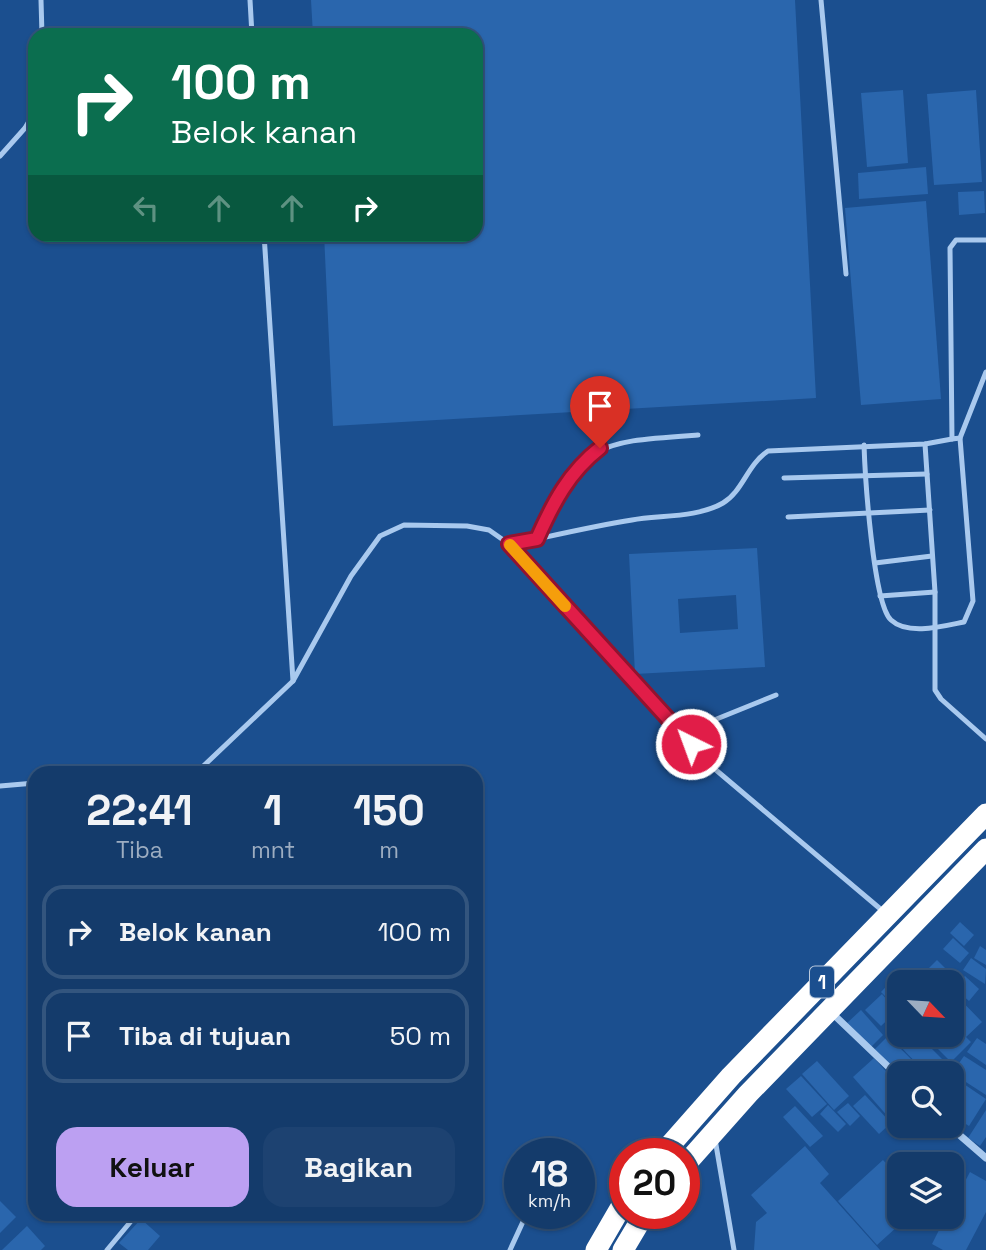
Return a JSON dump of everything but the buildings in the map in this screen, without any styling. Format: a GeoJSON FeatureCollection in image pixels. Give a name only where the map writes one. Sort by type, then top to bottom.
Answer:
{"type":"FeatureCollection","features":[{"type":"Feature","properties":{"kind":"highway","name":"1"},"geometry":{"type":"LineString","coordinates":[[676,1138],[732,1076],[986,814]]}},
{"type":"Feature","properties":{"kind":"highway","name":"1"},"geometry":{"type":"LineString","coordinates":[[700,1149],[747,1094],[986,849]]}},
{"type":"Feature","properties":{"kind":"highway"},"geometry":{"type":"LineString","coordinates":[[596,1250],[609,1228]]}},
{"type":"Feature","properties":{"kind":"highway"},"geometry":{"type":"LineString","coordinates":[[623,1250],[635,1229]]}},
{"type":"Feature","properties":{"kind":"street"},"geometry":{"type":"LineString","coordinates":[[829,1011],[887,1066]]}},
{"type":"Feature","properties":{"kind":"street"},"geometry":{"type":"LineString","coordinates":[[963,1138],[986,1158]]}},
{"type":"Feature","properties":{"kind":"lane"},"geometry":{"type":"LineString","coordinates":[[41,0],[42,28]]}},
{"type":"Feature","properties":{"kind":"lane"},"geometry":{"type":"LineString","coordinates":[[250,0],[252,28]]}},
{"type":"Feature","properties":{"kind":"lane"},"geometry":{"type":"LineString","coordinates":[[821,0],[846,274]]}},
{"type":"Feature","properties":{"kind":"lane"},"geometry":{"type":"LineString","coordinates":[[0,156],[28,123]]}},
{"type":"Feature","properties":{"kind":"lane"},"geometry":{"type":"LineString","coordinates":[[952,439],[950,248],[956,240],[986,240]]}},
{"type":"Feature","properties":{"kind":"lane"},"geometry":{"type":"LineString","coordinates":[[265,242],[293,681]]}},
{"type":"Feature","properties":{"kind":"lane"},"geometry":{"type":"LineString","coordinates":[[864,445],[875,563],[880,596],[889,619],[903,627],[936,627],[964,622],[973,601],[960,438],[986,372]]}},
{"type":"Feature","properties":{"kind":"lane"},"geometry":{"type":"LineString","coordinates":[[537,539],[565,485],[581,463],[600,448],[627,440],[698,435]]}},
{"type":"Feature","properties":{"kind":"lane"},"geometry":{"type":"LineString","coordinates":[[509,544],[633,520],[696,512],[723,503],[741,485],[753,461],[768,451],[925,444],[960,438]]}},
{"type":"Feature","properties":{"kind":"lane"},"geometry":{"type":"LineString","coordinates":[[925,444],[935,592],[935,690],[941,699],[986,739]]}},
{"type":"Feature","properties":{"kind":"lane"},"geometry":{"type":"LineString","coordinates":[[784,478],[927,474]]}},
{"type":"Feature","properties":{"kind":"lane"},"geometry":{"type":"LineString","coordinates":[[788,517],[930,510]]}},
{"type":"Feature","properties":{"kind":"lane"},"geometry":{"type":"LineString","coordinates":[[202,766],[293,681],[351,576],[380,536],[404,525],[467,526],[489,530],[509,544],[691,744]]}},
{"type":"Feature","properties":{"kind":"lane"},"geometry":{"type":"LineString","coordinates":[[875,563],[932,556]]}},
{"type":"Feature","properties":{"kind":"lane"},"geometry":{"type":"LineString","coordinates":[[880,596],[935,592]]}},
{"type":"Feature","properties":{"kind":"lane"},"geometry":{"type":"LineString","coordinates":[[682,733],[776,695]]}},
{"type":"Feature","properties":{"kind":"lane"},"geometry":{"type":"LineString","coordinates":[[710,765],[887,914]]}},
{"type":"Feature","properties":{"kind":"lane"},"geometry":{"type":"LineString","coordinates":[[0,786],[28,784]]}},
{"type":"Feature","properties":{"kind":"lane"},"geometry":{"type":"LineString","coordinates":[[714,1134],[734,1250]]}},
{"type":"Feature","properties":{"kind":"lane"},"geometry":{"type":"LineString","coordinates":[[107,1250],[131,1221]]}},
{"type":"Feature","properties":{"kind":"lane"},"geometry":{"type":"LineString","coordinates":[[510,1250],[520,1229]]}},
{"type":"Feature","properties":{"kind":"slow traffic"},"geometry":{"type":"LineString","coordinates":[[510,545],[565,606]]}},
{"type":"Feature","properties":{"kind":"route"},"geometry":{"type":"LineString","coordinates":[[600,448],[581,463],[565,485],[537,539],[509,544],[691,744]]}}]}
